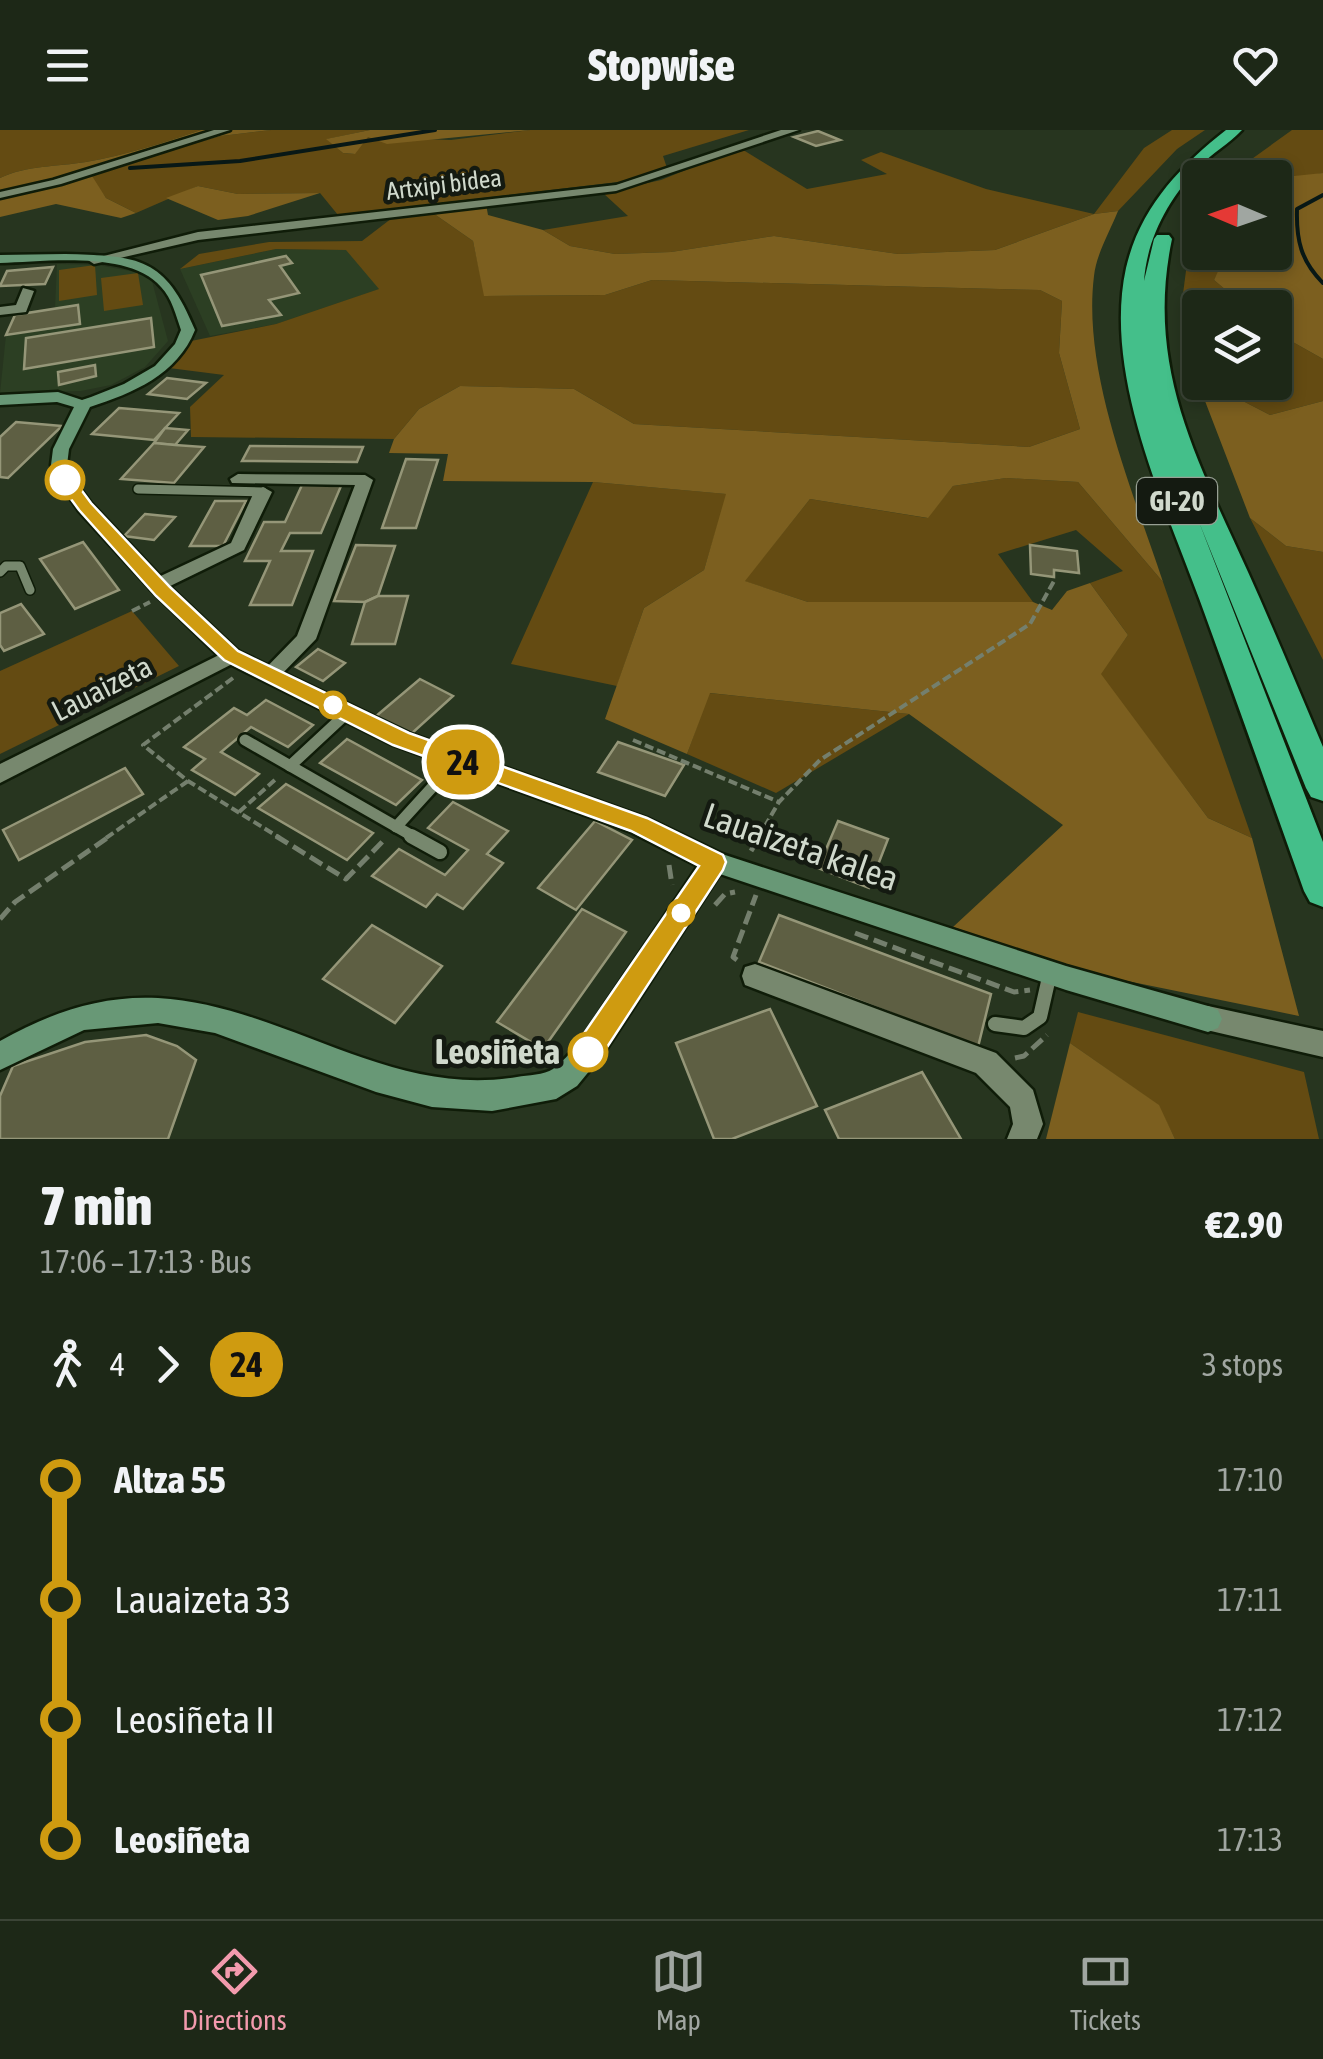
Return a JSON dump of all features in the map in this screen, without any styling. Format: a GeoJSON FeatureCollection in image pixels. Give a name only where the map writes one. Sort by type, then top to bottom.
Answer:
{"type":"FeatureCollection","features":[{"type":"Feature","properties":{"kind":"highway","name":"GI-20"},"geometry":{"type":"LineString","coordinates":[[1235,130],[1178,177],[1150,220],[1132,283],[1132,349],[1156,443],[1323,891]]}},
{"type":"Feature","properties":{"kind":"highway","name":"GI-20"},"geometry":{"type":"LineString","coordinates":[[1257,130],[1205,171],[1170,223],[1156,262],[1154,338],[1182,446],[1323,788]]}},
{"type":"Feature","properties":{"kind":"street"},"geometry":{"type":"LineString","coordinates":[[0,195],[90,173],[166,144],[225,130]]}},
{"type":"Feature","properties":{"kind":"street","name":"Artxipi bidea"},"geometry":{"type":"LineString","coordinates":[[94,260],[198,236],[616,188],[668,176],[742,145],[794,130]]}},
{"type":"Feature","properties":{"kind":"street"},"geometry":{"type":"LineString","coordinates":[[0,259],[132,264],[168,285],[188,330],[176,354],[159,369],[106,397],[82,405],[58,398],[0,400]]}},
{"type":"Feature","properties":{"kind":"street"},"geometry":{"type":"LineString","coordinates":[[0,311],[21,309],[28,291]]}},
{"type":"Feature","properties":{"kind":"street","name":"Lauaizeta kalea"},"geometry":{"type":"LineString","coordinates":[[82,405],[82,413],[62,449],[60,465],[85,507],[153,593],[232,667],[272,673],[347,713],[457,760],[639,825],[738,874],[1208,1019],[1323,1044]]}},
{"type":"Feature","properties":{"kind":"street"},"geometry":{"type":"LineString","coordinates":[[238,479],[365,480],[306,638],[272,673]]}},
{"type":"Feature","properties":{"kind":"street"},"geometry":{"type":"LineString","coordinates":[[153,593],[238,546],[263,492]]}},
{"type":"Feature","properties":{"kind":"street","name":"Lauaizeta"},"geometry":{"type":"LineString","coordinates":[[0,774],[232,667]]}},
{"type":"Feature","properties":{"kind":"street"},"geometry":{"type":"LineString","coordinates":[[472,1124],[519,1108],[544,1093],[588,1052],[738,874]]}},
{"type":"Feature","properties":{"kind":"street"},"geometry":{"type":"LineString","coordinates":[[756,976],[986,1063],[1023,1100],[1028,1124],[1022,1139]]}},
{"type":"Feature","properties":{"kind":"street"},"geometry":{"type":"LineString","coordinates":[[0,1056],[44,1032],[97,1014],[145,1012],[184,1019],[214,1031],[308,1084]]}},
{"type":"Feature","properties":{"kind":"lane"},"geometry":{"type":"LineString","coordinates":[[138,489],[263,492]]}},
{"type":"Feature","properties":{"kind":"lane"},"geometry":{"type":"LineString","coordinates":[[0,572],[6,566],[20,566],[30,590]]}},
{"type":"Feature","properties":{"kind":"lane"},"geometry":{"type":"LineString","coordinates":[[290,766],[347,713]]}},
{"type":"Feature","properties":{"kind":"lane"},"geometry":{"type":"LineString","coordinates":[[245,740],[440,852]]}},
{"type":"Feature","properties":{"kind":"lane"},"geometry":{"type":"LineString","coordinates":[[396,827],[457,760]]}},
{"type":"Feature","properties":{"kind":"lane"},"geometry":{"type":"LineString","coordinates":[[995,1024],[1024,1028],[1040,1016],[1050,972]]}},
{"type":"Feature","properties":{"kind":"path"},"geometry":{"type":"LineString","coordinates":[[756,976],[733,957],[738,874],[779,802],[820,760],[1030,624],[1054,581]]}},
{"type":"Feature","properties":{"kind":"path"},"geometry":{"type":"LineString","coordinates":[[132,611],[153,593]]}},
{"type":"Feature","properties":{"kind":"path"},"geometry":{"type":"LineString","coordinates":[[232,667],[143,745],[188,781],[346,878],[396,827]]}},
{"type":"Feature","properties":{"kind":"path"},"geometry":{"type":"LineString","coordinates":[[634,740],[779,802]]}},
{"type":"Feature","properties":{"kind":"path"},"geometry":{"type":"LineString","coordinates":[[239,812],[290,766]]}},
{"type":"Feature","properties":{"kind":"path"},"geometry":{"type":"LineString","coordinates":[[0,919],[15,902],[188,781]]}},
{"type":"Feature","properties":{"kind":"shaded area"},"geometry":{"type":"Polygon","coordinates":[[[0,130],[201,130],[115,156],[0,178],[0,130]]]}},
{"type":"Feature","properties":{"kind":"shaded area"},"geometry":{"type":"Polygon","coordinates":[[[201,130],[271,130],[221,136],[113,166],[92,176],[106,198],[136,213],[121,218],[56,204],[0,217],[0,178],[115,156],[201,130]]]}},
{"type":"Feature","properties":{"kind":"shaded area"},"geometry":{"type":"Polygon","coordinates":[[[271,130],[370,130],[327,139],[343,153],[354,154],[367,137],[451,140],[530,130],[749,130],[663,156],[668,171],[643,179],[338,215],[320,193],[238,194],[198,186],[136,213],[106,198],[91,177],[113,166],[221,136],[271,130]]]}},
{"type":"Feature","properties":{"kind":"shaded area"},"geometry":{"type":"Polygon","coordinates":[[[370,130],[530,130],[387,144],[368,137],[355,154],[343,153],[326,139],[370,130]]]}},
{"type":"Feature","properties":{"kind":"shaded area"},"geometry":{"type":"Polygon","coordinates":[[[1172,130],[1205,130],[1177,149],[1118,211],[1094,214],[1144,148],[1172,130]]]}},
{"type":"Feature","properties":{"kind":"shaded area"},"geometry":{"type":"Polygon","coordinates":[[[1292,130],[1323,130],[1323,173],[1292,179],[1292,160],[1250,160],[1292,130]]]}},
{"type":"Feature","properties":{"kind":"shaded area"},"geometry":{"type":"Polygon","coordinates":[[[740,148],[807,189],[887,174],[861,160],[881,152],[986,189],[1094,214],[995,250],[898,254],[774,236],[671,252],[615,254],[570,246],[543,230],[628,216],[603,193],[661,180],[740,148]]]}},
{"type":"Feature","properties":{"kind":"shaded area"},"geometry":{"type":"Polygon","coordinates":[[[1323,173],[1323,359],[1292,342],[1292,290],[1226,290],[1214,280],[1219,270],[1292,270],[1292,176],[1323,173]]]}},
{"type":"Feature","properties":{"kind":"shaded area"},"geometry":{"type":"Polygon","coordinates":[[[198,186],[238,194],[320,193],[248,216],[218,220],[166,198],[198,186]]]}},
{"type":"Feature","properties":{"kind":"shaded area"},"geometry":{"type":"Polygon","coordinates":[[[486,204],[488,215],[543,230],[570,246],[615,254],[671,252],[774,236],[898,254],[995,250],[1094,214],[1118,211],[1095,268],[1092,313],[1096,352],[1113,431],[1163,582],[1078,482],[1006,478],[953,486],[928,518],[810,499],[745,581],[808,602],[1033,602],[1052,610],[1067,591],[1090,583],[1128,635],[1101,674],[1208,818],[1252,838],[1299,1016],[1088,973],[953,927],[1063,825],[909,714],[710,693],[687,754],[605,719],[644,608],[704,570],[726,494],[593,482],[443,481],[448,454],[389,453],[394,439],[419,409],[460,386],[574,389],[634,424],[1029,447],[1080,429],[1059,353],[1062,301],[1040,290],[652,280],[605,295],[484,296],[473,241],[430,211],[486,204]]]}},
{"type":"Feature","properties":{"kind":"shaded area"},"geometry":{"type":"Polygon","coordinates":[[[430,211],[473,241],[485,296],[605,295],[652,280],[1040,290],[1062,301],[1059,353],[1080,429],[1029,447],[634,424],[574,389],[460,386],[419,409],[394,439],[191,437],[190,407],[224,375],[169,368],[191,341],[276,324],[379,289],[346,250],[276,249],[180,269],[199,254],[269,242],[362,241],[396,215],[430,211]]]}},
{"type":"Feature","properties":{"kind":"shaded area"},"geometry":{"type":"Polygon","coordinates":[[[276,249],[347,250],[380,289],[276,324],[210,336],[180,269],[276,249]]]}},
{"type":"Feature","properties":{"kind":"shaded area"},"geometry":{"type":"Polygon","coordinates":[[[57,264],[98,265],[141,273],[152,281],[168,341],[145,367],[111,385],[81,391],[0,393],[6,335],[16,313],[55,308],[57,264]]]}},
{"type":"Feature","properties":{"kind":"shaded area"},"geometry":{"type":"Polygon","coordinates":[[[95,265],[97,295],[59,301],[59,270],[95,265]]]}},
{"type":"Feature","properties":{"kind":"shaded area"},"geometry":{"type":"Polygon","coordinates":[[[1186,270],[1219,270],[1214,280],[1226,290],[1184,290],[1186,270]]]}},
{"type":"Feature","properties":{"kind":"shaded area"},"geometry":{"type":"Polygon","coordinates":[[[138,273],[143,305],[104,311],[101,278],[138,273]]]}},
{"type":"Feature","properties":{"kind":"shaded area"},"geometry":{"type":"Polygon","coordinates":[[[1292,342],[1323,359],[1323,401],[1270,415],[1241,400],[1292,400],[1292,342]]]}},
{"type":"Feature","properties":{"kind":"shaded area"},"geometry":{"type":"Polygon","coordinates":[[[1205,400],[1241,400],[1270,415],[1323,401],[1323,552],[1286,546],[1250,518],[1205,400]]]}},
{"type":"Feature","properties":{"kind":"shaded area"},"geometry":{"type":"Polygon","coordinates":[[[1006,478],[1078,482],[1163,582],[1252,838],[1208,818],[1100,674],[1128,635],[1090,583],[1123,571],[1076,530],[998,554],[1033,602],[808,602],[744,581],[810,499],[927,518],[953,486],[1006,478]]]}},
{"type":"Feature","properties":{"kind":"shaded area"},"geometry":{"type":"Polygon","coordinates":[[[593,482],[727,494],[704,570],[644,608],[617,686],[511,664],[593,482]]]}},
{"type":"Feature","properties":{"kind":"shaded area"},"geometry":{"type":"Polygon","coordinates":[[[1250,518],[1286,546],[1323,552],[1323,660],[1250,518]]]}},
{"type":"Feature","properties":{"kind":"shaded area"},"geometry":{"type":"Polygon","coordinates":[[[132,611],[179,666],[0,754],[0,671],[132,611]]]}},
{"type":"Feature","properties":{"kind":"shaded area"},"geometry":{"type":"Polygon","coordinates":[[[709,693],[909,714],[776,793],[687,754],[709,693]]]}},
{"type":"Feature","properties":{"kind":"shaded area"},"geometry":{"type":"Polygon","coordinates":[[[1078,1012],[1304,1072],[1319,1139],[1175,1139],[1158,1105],[1070,1043],[1078,1012]]]}},
{"type":"Feature","properties":{"kind":"shaded area"},"geometry":{"type":"Polygon","coordinates":[[[1070,1043],[1159,1105],[1175,1139],[1046,1139],[1070,1043]]]}},
{"type":"Feature","properties":{"kind":"building"},"geometry":{"type":"Polygon","coordinates":[[[818,131],[840,140],[816,146],[794,137],[818,131]]]}},
{"type":"Feature","properties":{"kind":"building"},"geometry":{"type":"Polygon","coordinates":[[[286,256],[292,263],[280,266],[299,293],[269,300],[281,315],[222,326],[201,275],[286,256]]]}},
{"type":"Feature","properties":{"kind":"building"},"geometry":{"type":"Polygon","coordinates":[[[53,267],[45,284],[0,286],[7,271],[53,267]]]}},
{"type":"Feature","properties":{"kind":"building"},"geometry":{"type":"Polygon","coordinates":[[[78,305],[80,324],[6,335],[15,315],[78,305]]]}},
{"type":"Feature","properties":{"kind":"building"},"geometry":{"type":"Polygon","coordinates":[[[151,318],[154,347],[24,369],[26,338],[151,318]]]}},
{"type":"Feature","properties":{"kind":"building"},"geometry":{"type":"Polygon","coordinates":[[[95,365],[96,376],[59,385],[58,372],[95,365]]]}},
{"type":"Feature","properties":{"kind":"building"},"geometry":{"type":"Polygon","coordinates":[[[167,378],[206,383],[187,399],[148,394],[167,378]]]}},
{"type":"Feature","properties":{"kind":"building"},"geometry":{"type":"Polygon","coordinates":[[[119,408],[179,413],[154,440],[92,434],[119,408]]]}},
{"type":"Feature","properties":{"kind":"building"},"geometry":{"type":"Polygon","coordinates":[[[16,422],[62,426],[8,478],[0,477],[0,437],[16,422]]]}},
{"type":"Feature","properties":{"kind":"building"},"geometry":{"type":"Polygon","coordinates":[[[165,428],[188,430],[175,445],[154,443],[165,428]]]}},
{"type":"Feature","properties":{"kind":"building"},"geometry":{"type":"Polygon","coordinates":[[[154,443],[204,447],[174,483],[121,479],[154,443]]]}},
{"type":"Feature","properties":{"kind":"building"},"geometry":{"type":"Polygon","coordinates":[[[250,446],[363,447],[357,462],[242,461],[250,446]]]}},
{"type":"Feature","properties":{"kind":"building"},"geometry":{"type":"Polygon","coordinates":[[[406,459],[438,460],[416,528],[382,528],[406,459]]]}},
{"type":"Feature","properties":{"kind":"building"},"geometry":{"type":"Polygon","coordinates":[[[302,485],[341,486],[321,533],[290,533],[281,551],[313,551],[292,605],[250,605],[270,561],[245,561],[264,522],[285,522],[302,485]]]}},
{"type":"Feature","properties":{"kind":"building"},"geometry":{"type":"Polygon","coordinates":[[[215,501],[246,501],[223,546],[190,546],[215,501]]]}},
{"type":"Feature","properties":{"kind":"building"},"geometry":{"type":"Polygon","coordinates":[[[145,514],[175,517],[154,540],[124,536],[145,514]]]}},
{"type":"Feature","properties":{"kind":"building"},"geometry":{"type":"Polygon","coordinates":[[[83,542],[119,590],[75,609],[40,559],[83,542]]]}},
{"type":"Feature","properties":{"kind":"building"},"geometry":{"type":"Polygon","coordinates":[[[356,545],[395,546],[378,596],[365,602],[334,601],[356,545]]]}},
{"type":"Feature","properties":{"kind":"building"},"geometry":{"type":"Polygon","coordinates":[[[1030,545],[1077,551],[1079,573],[1054,570],[1054,577],[1031,574],[1030,545]]]}},
{"type":"Feature","properties":{"kind":"building"},"geometry":{"type":"Polygon","coordinates":[[[378,596],[408,596],[395,644],[352,644],[365,602],[378,596]]]}},
{"type":"Feature","properties":{"kind":"building"},"geometry":{"type":"Polygon","coordinates":[[[21,604],[44,634],[4,651],[0,645],[0,613],[21,604]]]}},
{"type":"Feature","properties":{"kind":"building"},"geometry":{"type":"Polygon","coordinates":[[[318,649],[345,663],[323,681],[296,667],[318,649]]]}},
{"type":"Feature","properties":{"kind":"building"},"geometry":{"type":"Polygon","coordinates":[[[420,679],[453,696],[410,735],[375,717],[420,679]]]}},
{"type":"Feature","properties":{"kind":"building"},"geometry":{"type":"Polygon","coordinates":[[[266,700],[313,725],[288,747],[251,727],[221,752],[259,774],[235,795],[192,770],[205,759],[184,747],[234,708],[247,715],[266,700]]]}},
{"type":"Feature","properties":{"kind":"building"},"geometry":{"type":"Polygon","coordinates":[[[347,739],[422,780],[396,805],[320,763],[347,739]]]}},
{"type":"Feature","properties":{"kind":"building"},"geometry":{"type":"Polygon","coordinates":[[[618,742],[684,765],[665,796],[598,772],[618,742]]]}},
{"type":"Feature","properties":{"kind":"building"},"geometry":{"type":"Polygon","coordinates":[[[125,768],[143,794],[19,860],[3,830],[125,768]]]}},
{"type":"Feature","properties":{"kind":"building"},"geometry":{"type":"Polygon","coordinates":[[[286,784],[373,833],[347,860],[258,808],[286,784]]]}},
{"type":"Feature","properties":{"kind":"building"},"geometry":{"type":"Polygon","coordinates":[[[453,802],[508,831],[487,854],[503,863],[463,909],[437,894],[426,907],[372,876],[399,849],[445,875],[468,850],[428,828],[453,802]]]}},
{"type":"Feature","properties":{"kind":"building"},"geometry":{"type":"Polygon","coordinates":[[[595,821],[632,840],[576,910],[538,888],[595,821]]]}},
{"type":"Feature","properties":{"kind":"building"},"geometry":{"type":"Polygon","coordinates":[[[838,821],[888,839],[869,888],[818,868],[838,821]]]}},
{"type":"Feature","properties":{"kind":"building"},"geometry":{"type":"Polygon","coordinates":[[[582,909],[626,932],[543,1049],[497,1022],[582,909]]]}},
{"type":"Feature","properties":{"kind":"building"},"geometry":{"type":"Polygon","coordinates":[[[779,915],[991,994],[978,1047],[759,962],[779,915]]]}},
{"type":"Feature","properties":{"kind":"building"},"geometry":{"type":"Polygon","coordinates":[[[372,925],[442,966],[395,1023],[323,979],[372,925]]]}},
{"type":"Feature","properties":{"kind":"building"},"geometry":{"type":"Polygon","coordinates":[[[770,1009],[817,1106],[732,1139],[714,1139],[676,1043],[770,1009]]]}},
{"type":"Feature","properties":{"kind":"building"},"geometry":{"type":"Polygon","coordinates":[[[146,1035],[177,1046],[196,1060],[168,1139],[0,1139],[0,1096],[13,1066],[85,1042],[146,1035]]]}},
{"type":"Feature","properties":{"kind":"building"},"geometry":{"type":"Polygon","coordinates":[[[922,1072],[961,1139],[839,1139],[825,1110],[922,1072]]]}},
{"type":"Feature","properties":{"kind":"waterway"},"geometry":{"type":"LineString","coordinates":[[130,168],[240,161],[435,130]]}},
{"type":"Feature","properties":{"kind":"waterway"},"geometry":{"type":"LineString","coordinates":[[1323,195],[1297,209],[1299,240],[1305,258],[1323,283]]}},
{"type":"Feature","properties":{"kind":"bus line","name":"24"},"geometry":{"type":"LineString","coordinates":[[65,480],[163,592],[231,656],[401,739],[639,825],[714,862],[588,1052]]}},
{"type":"Feature","properties":{"kind":"place","name":"Leosiñeta"},"geometry":{"type":"Point","coordinates":[588,1052]}}]}
